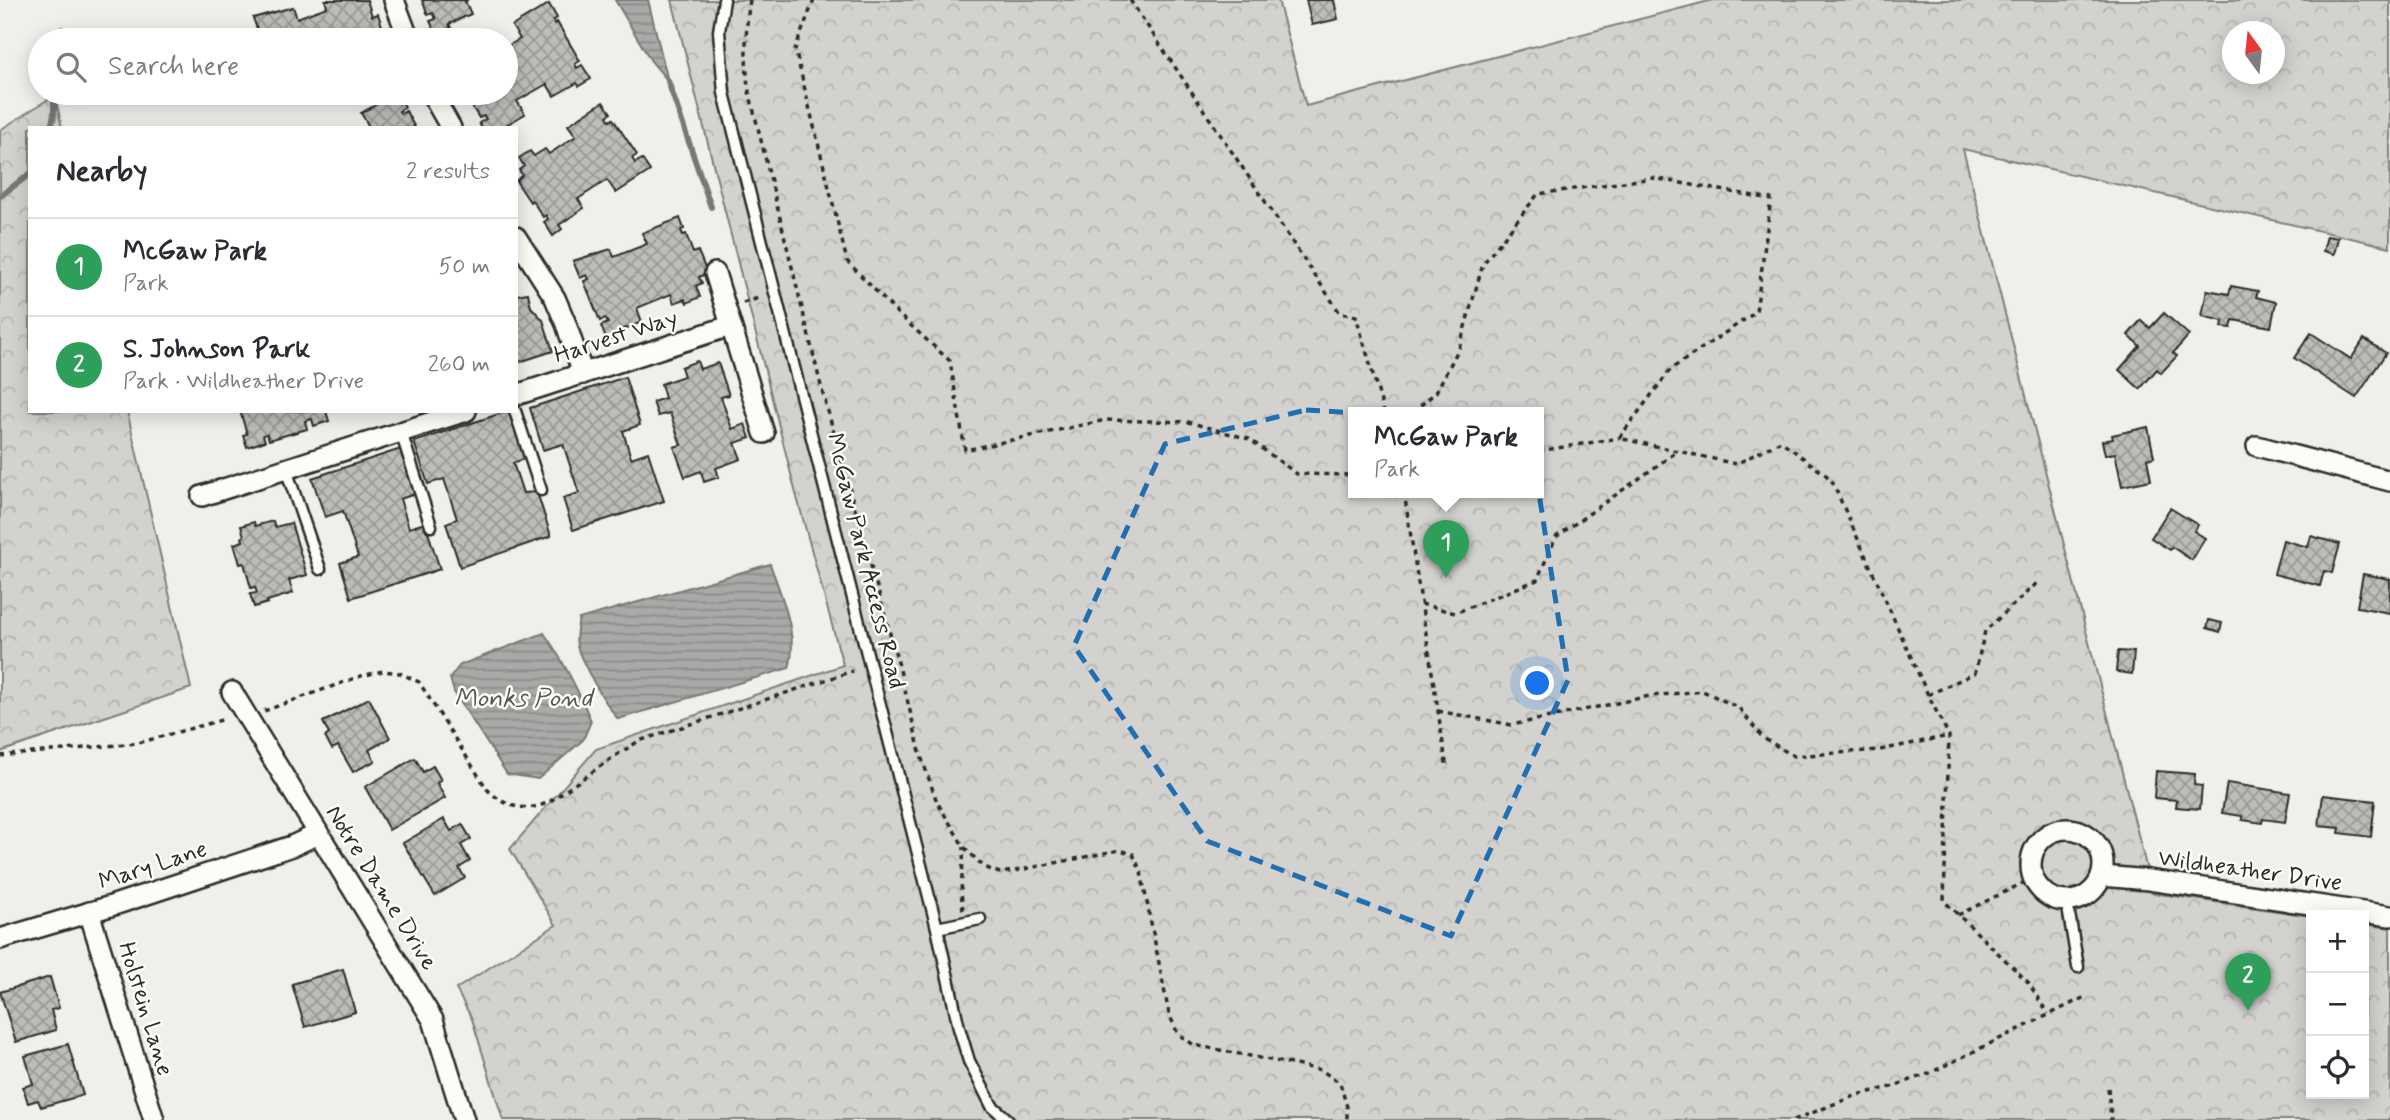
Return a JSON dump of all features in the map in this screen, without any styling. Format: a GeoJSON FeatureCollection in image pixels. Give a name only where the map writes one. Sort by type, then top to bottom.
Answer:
{"type":"FeatureCollection","features":[{"type":"Feature","properties":{"kind":"street"},"geometry":{"type":"LineString","coordinates":[[394,0],[404,28]]}},
{"type":"Feature","properties":{"kind":"street"},"geometry":{"type":"LineString","coordinates":[[438,105],[450,126]]}},
{"type":"Feature","properties":{"kind":"street"},"geometry":{"type":"LineString","coordinates":[[518,240],[555,299],[583,373]]}},
{"type":"Feature","properties":{"kind":"street"},"geometry":{"type":"LineString","coordinates":[[715,273],[764,433]]}},
{"type":"Feature","properties":{"kind":"street","name":"Harvest Way"},"geometry":{"type":"LineString","coordinates":[[518,394],[583,373],[728,317]]}},
{"type":"Feature","properties":{"kind":"street"},"geometry":{"type":"LineString","coordinates":[[202,496],[460,413]]}},
{"type":"Feature","properties":{"kind":"street"},"geometry":{"type":"LineString","coordinates":[[2257,446],[2390,481]]}},
{"type":"Feature","properties":{"kind":"street","name":"Notre Dame Drive"},"geometry":{"type":"LineString","coordinates":[[232,692],[433,1020],[464,1120]]}},
{"type":"Feature","properties":{"kind":"street"},"geometry":{"type":"LineString","coordinates":[[2073,829],[2085,833],[2095,841],[2104,864],[2102,876],[2089,895],[2079,900],[2056,901],[2038,888],[2033,878],[2030,866],[2032,853],[2048,834],[2073,829]]}},
{"type":"Feature","properties":{"kind":"street","name":"Mary Lane"},"geometry":{"type":"LineString","coordinates":[[0,939],[292,846],[318,834]]}},
{"type":"Feature","properties":{"kind":"street","name":"Wildheather Drive"},"geometry":{"type":"LineString","coordinates":[[2102,876],[2149,880],[2390,916]]}},
{"type":"Feature","properties":{"kind":"street","name":"Holstein Lane"},"geometry":{"type":"LineString","coordinates":[[89,912],[154,1120]]}},
{"type":"Feature","properties":{"kind":"lane","name":"McGaw Park Access Road"},"geometry":{"type":"LineString","coordinates":[[724,0],[719,31],[724,93],[937,928],[959,1028],[969,1061],[992,1107],[1009,1120]]}},
{"type":"Feature","properties":{"kind":"lane"},"geometry":{"type":"LineString","coordinates":[[516,413],[541,490]]}},
{"type":"Feature","properties":{"kind":"lane"},"geometry":{"type":"LineString","coordinates":[[401,432],[431,526]]}},
{"type":"Feature","properties":{"kind":"lane"},"geometry":{"type":"LineString","coordinates":[[286,469],[320,569]]}},
{"type":"Feature","properties":{"kind":"lane"},"geometry":{"type":"LineString","coordinates":[[2067,902],[2078,967]]}},
{"type":"Feature","properties":{"kind":"lane"},"geometry":{"type":"LineString","coordinates":[[937,928],[980,919]]}},
{"type":"Feature","properties":{"kind":"path"},"geometry":{"type":"LineString","coordinates":[[750,0],[745,54],[748,87],[803,314],[929,783],[945,818],[964,847],[982,865],[1000,873],[1111,850],[1127,851],[1133,855],[1141,872],[1169,1014],[1178,1034],[1194,1045],[1321,1070],[1340,1083],[1347,1107],[1347,1120]]}},
{"type":"Feature","properties":{"kind":"path"},"geometry":{"type":"LineString","coordinates":[[814,0],[795,48],[847,261],[897,313],[950,361],[965,450],[1106,420],[1188,422],[1249,439],[1297,474],[1348,475]]}},
{"type":"Feature","properties":{"kind":"path"},"geometry":{"type":"LineString","coordinates":[[1130,0],[1339,313],[1356,316],[1383,407]]}},
{"type":"Feature","properties":{"kind":"path"},"geometry":{"type":"LineString","coordinates":[[1418,407],[1436,391],[1459,348],[1483,264],[1538,194],[1653,178],[1771,199],[1756,312],[1671,369],[1619,438]]}},
{"type":"Feature","properties":{"kind":"path"},"geometry":{"type":"LineString","coordinates":[[728,317],[775,294]]}},
{"type":"Feature","properties":{"kind":"path"},"geometry":{"type":"LineString","coordinates":[[1544,450],[1619,438],[1735,464],[1781,441],[1830,479],[1928,695],[1950,736],[1944,901],[2028,982],[2048,1014]]}},
{"type":"Feature","properties":{"kind":"path"},"geometry":{"type":"LineString","coordinates":[[1421,604],[1455,613],[1537,580],[1556,537],[1678,451]]}},
{"type":"Feature","properties":{"kind":"path"},"geometry":{"type":"LineString","coordinates":[[1405,498],[1447,769]]}},
{"type":"Feature","properties":{"kind":"path"},"geometry":{"type":"LineString","coordinates":[[1928,695],[1975,673],[1985,632],[2038,583]]}},
{"type":"Feature","properties":{"kind":"path"},"geometry":{"type":"LineString","coordinates":[[261,711],[361,676],[383,671],[400,673],[419,682],[495,798],[518,807],[538,807],[639,741],[853,671]]}},
{"type":"Feature","properties":{"kind":"path"},"geometry":{"type":"LineString","coordinates":[[1438,711],[1512,725],[1650,696],[1703,691],[1739,708],[1763,738],[1794,756],[1880,750],[1950,736]]}},
{"type":"Feature","properties":{"kind":"path"},"geometry":{"type":"LineString","coordinates":[[0,756],[138,743],[218,720]]}},
{"type":"Feature","properties":{"kind":"path"},"geometry":{"type":"LineString","coordinates":[[964,847],[961,891],[965,922]]}},
{"type":"Feature","properties":{"kind":"path"},"geometry":{"type":"LineString","coordinates":[[1958,915],[2033,878]]}},
{"type":"Feature","properties":{"kind":"path"},"geometry":{"type":"LineString","coordinates":[[1794,1120],[1857,1095],[1928,1074],[2087,996]]}},
{"type":"Feature","properties":{"kind":"path"},"geometry":{"type":"LineString","coordinates":[[2108,1088],[2110,1120]]}},
{"type":"Feature","properties":{"kind":"highlighted area"},"geometry":{"type":"Polygon","coordinates":[[[1306,410],[1528,423],[1568,680],[1451,936],[1207,841],[1074,646],[1165,444],[1306,410]]]}},
{"type":"Feature","properties":{"kind":"green space"},"geometry":{"type":"Polygon","coordinates":[[[672,0],[1278,0],[1306,106],[1713,0],[2390,0],[2390,247],[1963,149],[2153,893],[2306,915],[2306,1099],[2369,1099],[2369,925],[2390,928],[2390,1120],[503,1120],[472,1019],[456,989],[556,925],[510,849],[596,749],[843,665],[795,490],[672,0]]]}},
{"type":"Feature","properties":{"kind":"green space"},"geometry":{"type":"Polygon","coordinates":[[[39,105],[57,105],[62,126],[28,126],[28,413],[127,413],[191,688],[0,752],[0,130],[39,105]]]}},
{"type":"Feature","properties":{"kind":"water"},"geometry":{"type":"Polygon","coordinates":[[[615,0],[648,0],[668,81],[651,61],[615,0]]]}},
{"type":"Feature","properties":{"kind":"water"},"geometry":{"type":"Polygon","coordinates":[[[770,564],[790,629],[792,655],[789,668],[618,719],[595,684],[580,654],[576,639],[579,619],[770,564]]]}},
{"type":"Feature","properties":{"kind":"water","name":"Monks Pond"},"geometry":{"type":"Polygon","coordinates":[[[544,633],[570,676],[591,721],[583,740],[538,779],[507,774],[454,692],[450,678],[460,665],[544,633]]]}},
{"type":"Feature","properties":{"kind":"building"},"geometry":{"type":"Polygon","coordinates":[[[325,0],[367,0],[372,16],[378,14],[383,28],[257,28],[253,18],[293,7],[297,18],[327,7],[325,0]]]}},
{"type":"Feature","properties":{"kind":"building"},"geometry":{"type":"Polygon","coordinates":[[[422,0],[468,0],[465,1],[471,14],[449,24],[451,28],[433,28],[430,21],[436,19],[433,13],[428,15],[422,0]]]}},
{"type":"Feature","properties":{"kind":"building"},"geometry":{"type":"Polygon","coordinates":[[[1306,0],[1334,0],[1338,19],[1312,25],[1306,0]]]}},
{"type":"Feature","properties":{"kind":"building"},"geometry":{"type":"Polygon","coordinates":[[[549,4],[557,18],[553,21],[554,24],[557,22],[580,61],[575,64],[577,68],[582,65],[591,79],[579,86],[577,83],[554,96],[547,84],[518,100],[520,39],[518,28],[512,26],[549,4]]]}},
{"type":"Feature","properties":{"kind":"building"},"geometry":{"type":"Polygon","coordinates":[[[603,102],[611,113],[607,116],[610,121],[613,119],[637,155],[632,158],[635,163],[642,159],[650,171],[616,193],[607,180],[578,199],[584,208],[559,225],[562,229],[553,236],[544,222],[548,219],[546,215],[543,217],[518,184],[522,175],[519,170],[524,166],[519,158],[530,151],[534,156],[545,149],[549,154],[576,136],[568,125],[603,102]]]}},
{"type":"Feature","properties":{"kind":"building"},"geometry":{"type":"Polygon","coordinates":[[[518,103],[525,114],[504,126],[481,126],[479,123],[486,119],[484,116],[479,118],[471,105],[518,105],[518,103]]]}},
{"type":"Feature","properties":{"kind":"building"},"geometry":{"type":"Polygon","coordinates":[[[375,105],[404,105],[405,107],[399,111],[401,114],[406,111],[414,126],[369,126],[361,113],[375,105]]]}},
{"type":"Feature","properties":{"kind":"building"},"geometry":{"type":"Polygon","coordinates":[[[680,218],[683,235],[686,234],[693,253],[698,251],[707,273],[699,277],[702,283],[696,286],[700,297],[687,303],[685,299],[674,303],[671,294],[637,308],[642,322],[619,331],[621,335],[607,341],[601,326],[608,323],[605,318],[600,321],[584,281],[589,279],[587,275],[580,278],[573,261],[611,249],[614,257],[647,244],[642,233],[680,218]]]}},
{"type":"Feature","properties":{"kind":"building"},"geometry":{"type":"Polygon","coordinates":[[[2327,236],[2338,238],[2334,254],[2323,251],[2327,236]]]}},
{"type":"Feature","properties":{"kind":"building"},"geometry":{"type":"Polygon","coordinates":[[[2231,286],[2258,291],[2256,297],[2276,302],[2271,327],[2233,320],[2231,328],[2222,327],[2223,321],[2202,316],[2207,290],[2229,294],[2231,286]]]}},
{"type":"Feature","properties":{"kind":"building"},"geometry":{"type":"Polygon","coordinates":[[[528,293],[531,307],[543,320],[553,351],[518,362],[518,295],[528,293]]]}},
{"type":"Feature","properties":{"kind":"building"},"geometry":{"type":"Polygon","coordinates":[[[2164,313],[2189,335],[2173,353],[2177,356],[2161,373],[2157,369],[2140,389],[2119,370],[2140,346],[2128,335],[2141,320],[2150,328],[2164,313]]]}},
{"type":"Feature","properties":{"kind":"building"},"geometry":{"type":"Polygon","coordinates":[[[2311,333],[2351,359],[2364,339],[2386,353],[2356,398],[2294,358],[2311,333]]]}},
{"type":"Feature","properties":{"kind":"building"},"geometry":{"type":"Polygon","coordinates":[[[697,361],[700,369],[718,363],[729,395],[721,397],[732,429],[745,424],[750,438],[735,443],[741,459],[716,468],[719,477],[704,482],[701,471],[685,477],[674,447],[681,445],[670,413],[658,416],[653,402],[665,398],[661,384],[684,376],[681,367],[697,361]]]}},
{"type":"Feature","properties":{"kind":"building"},"geometry":{"type":"Polygon","coordinates":[[[625,377],[640,425],[623,431],[631,458],[648,452],[664,501],[573,530],[563,498],[579,493],[563,444],[543,450],[530,408],[625,377]]]}},
{"type":"Feature","properties":{"kind":"building"},"geometry":{"type":"Polygon","coordinates":[[[241,413],[327,413],[329,421],[314,426],[312,419],[305,421],[307,429],[269,440],[267,434],[263,435],[265,441],[247,447],[243,435],[247,434],[241,413]]]}},
{"type":"Feature","properties":{"kind":"building"},"geometry":{"type":"Polygon","coordinates":[[[502,413],[514,413],[529,457],[513,463],[523,493],[537,492],[551,536],[460,567],[446,523],[457,519],[444,479],[428,484],[414,442],[502,413]]]}},
{"type":"Feature","properties":{"kind":"building"},"geometry":{"type":"Polygon","coordinates":[[[2148,427],[2154,457],[2147,459],[2151,480],[2122,486],[2115,453],[2105,455],[2102,441],[2113,439],[2112,435],[2148,427]]]}},
{"type":"Feature","properties":{"kind":"building"},"geometry":{"type":"Polygon","coordinates":[[[401,449],[415,494],[400,499],[409,528],[425,523],[440,569],[351,598],[340,563],[358,557],[343,511],[325,517],[312,478],[401,449]]]}},
{"type":"Feature","properties":{"kind":"building"},"geometry":{"type":"Polygon","coordinates":[[[2170,508],[2198,525],[2194,531],[2205,538],[2192,560],[2151,538],[2170,508]]]}},
{"type":"Feature","properties":{"kind":"building"},"geometry":{"type":"Polygon","coordinates":[[[273,521],[275,527],[291,523],[307,575],[289,580],[293,593],[254,607],[250,594],[257,593],[255,587],[251,588],[244,563],[240,564],[234,544],[243,541],[241,526],[254,522],[255,526],[273,521]]]}},
{"type":"Feature","properties":{"kind":"building"},"geometry":{"type":"Polygon","coordinates":[[[2311,536],[2340,544],[2332,573],[2324,571],[2320,586],[2274,574],[2283,540],[2308,547],[2311,536]]]}},
{"type":"Feature","properties":{"kind":"building"},"geometry":{"type":"Polygon","coordinates":[[[2363,574],[2390,579],[2390,613],[2357,607],[2363,574]]]}},
{"type":"Feature","properties":{"kind":"building"},"geometry":{"type":"Polygon","coordinates":[[[2209,620],[2222,623],[2220,632],[2207,628],[2209,620]]]}},
{"type":"Feature","properties":{"kind":"building"},"geometry":{"type":"Polygon","coordinates":[[[2118,651],[2134,652],[2132,674],[2116,672],[2118,651]]]}},
{"type":"Feature","properties":{"kind":"building"},"geometry":{"type":"Polygon","coordinates":[[[369,698],[390,738],[369,750],[375,761],[353,772],[338,746],[332,749],[325,737],[329,734],[323,722],[369,698]]]}},
{"type":"Feature","properties":{"kind":"building"},"geometry":{"type":"Polygon","coordinates":[[[415,758],[423,772],[433,766],[441,780],[437,783],[445,798],[389,830],[365,787],[415,758]]]}},
{"type":"Feature","properties":{"kind":"building"},"geometry":{"type":"Polygon","coordinates":[[[2156,771],[2195,774],[2194,785],[2202,786],[2200,809],[2176,807],[2177,800],[2154,798],[2156,771]]]}},
{"type":"Feature","properties":{"kind":"building"},"geometry":{"type":"Polygon","coordinates":[[[2227,783],[2290,793],[2285,822],[2263,819],[2262,823],[2222,813],[2227,783]]]}},
{"type":"Feature","properties":{"kind":"building"},"geometry":{"type":"Polygon","coordinates":[[[2323,795],[2375,801],[2371,837],[2339,833],[2340,828],[2319,826],[2323,795]]]}},
{"type":"Feature","properties":{"kind":"building"},"geometry":{"type":"Polygon","coordinates":[[[444,819],[451,831],[462,824],[471,839],[461,845],[470,861],[459,868],[465,878],[435,896],[403,843],[444,819]]]}},
{"type":"Feature","properties":{"kind":"building"},"geometry":{"type":"Polygon","coordinates":[[[343,969],[355,1012],[305,1027],[292,984],[343,969]]]}},
{"type":"Feature","properties":{"kind":"building"},"geometry":{"type":"Polygon","coordinates":[[[50,977],[59,1008],[51,1010],[56,1030],[16,1042],[0,992],[50,977]]]}},
{"type":"Feature","properties":{"kind":"building"},"geometry":{"type":"Polygon","coordinates":[[[68,1044],[83,1095],[41,1107],[38,1100],[28,1103],[23,1087],[33,1084],[25,1056],[68,1044]]]}},
{"type":"Feature","properties":{"kind":"waterway"},"geometry":{"type":"LineString","coordinates":[[668,81],[711,207]]}},
{"type":"Feature","properties":{"kind":"waterway"},"geometry":{"type":"LineString","coordinates":[[51,126],[54,105]]}},
{"type":"Feature","properties":{"kind":"waterway"},"geometry":{"type":"LineString","coordinates":[[0,196],[28,175]]}},
{"type":"Feature","properties":{"kind":"place","name":"McGaw Park"},"geometry":{"type":"Point","coordinates":[1446,578]}},
{"type":"Feature","properties":{"kind":"place","name":"S. Johnson Park"},"geometry":{"type":"Point","coordinates":[2248,1011]}}]}
